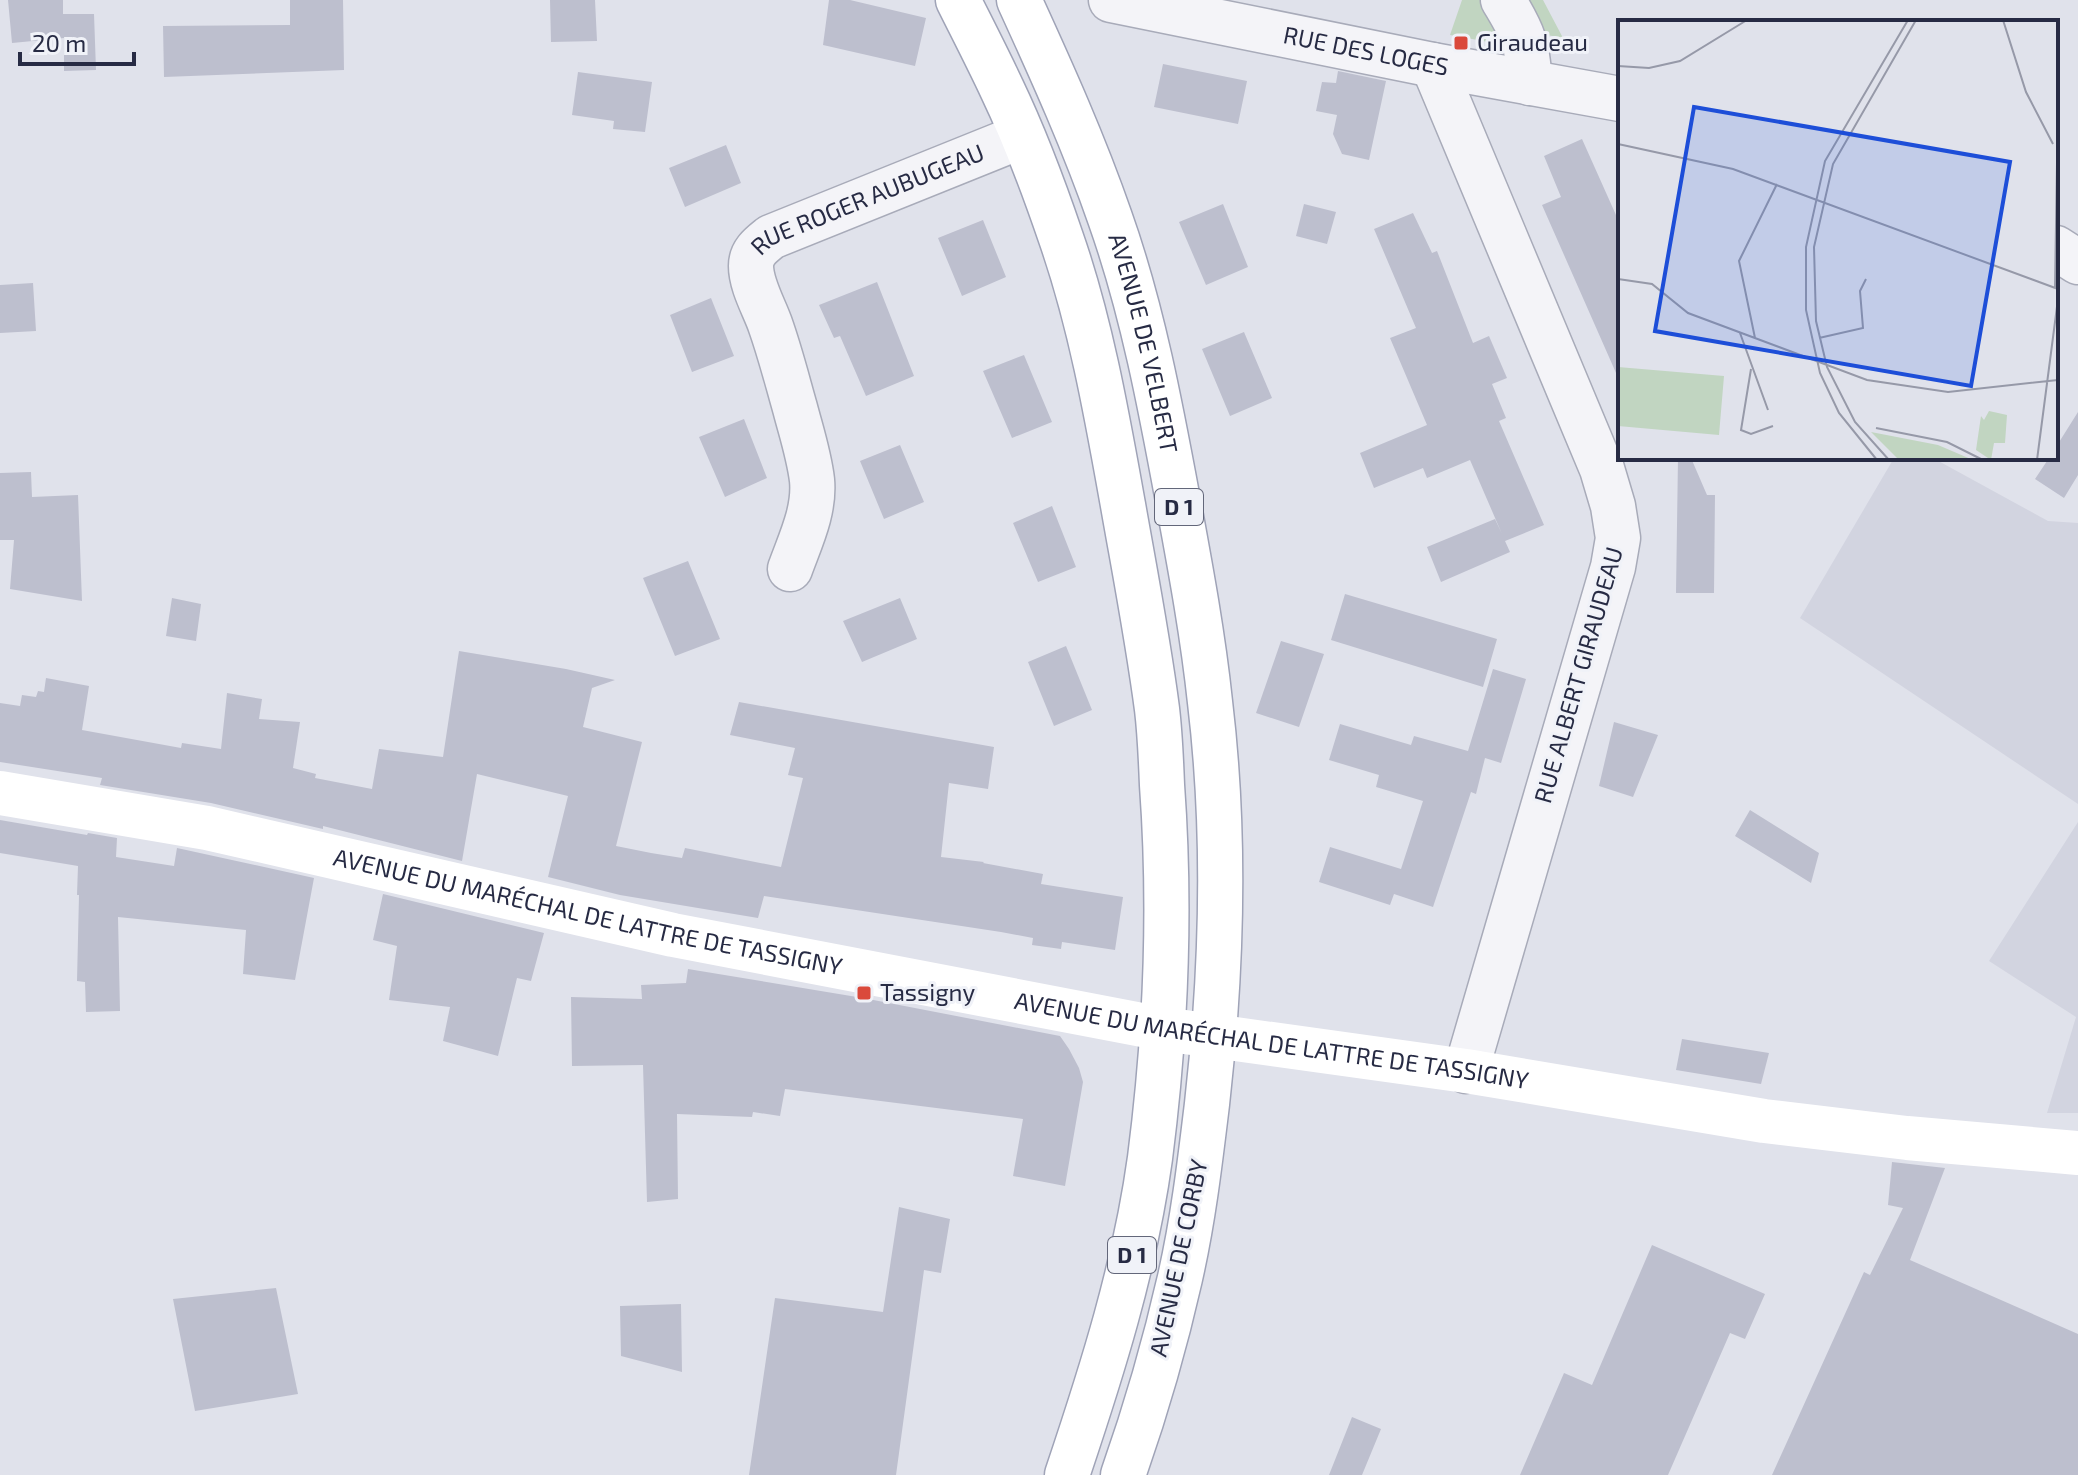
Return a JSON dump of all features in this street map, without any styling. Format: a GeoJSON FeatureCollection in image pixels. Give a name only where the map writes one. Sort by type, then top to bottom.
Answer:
{"type":"FeatureCollection","features":[{"type":"Feature","properties":{"kind":"main road","name":"AVENUE DE VELBERT"},"geometry":{"type":"LineString","coordinates":[[958,0],[1003,90],[1062,240],[1104,398],[1158,712],[1167,921],[1163,1029]]}},
{"type":"Feature","properties":{"kind":"main road","name":"AVENUE DE VELBERT"},"geometry":{"type":"LineString","coordinates":[[1019,0],[1073,116],[1111,220],[1157,384],[1198,613],[1211,705],[1219,818],[1220,922],[1214,1037]]}},
{"type":"Feature","properties":{"kind":"main road","name":"AVENUE DU MARÉCHAL DE LATTRE DE TASSIGNY"},"geometry":{"type":"LineString","coordinates":[[0,793],[207,828],[673,935],[1163,1029],[1466,1071],[1764,1121],[1907,1138],[2078,1153]]}},
{"type":"Feature","properties":{"kind":"main road","name":"AVENUE DE CORBY"},"geometry":{"type":"LineString","coordinates":[[1067,1475],[1104,1364],[1130,1267],[1149,1161],[1163,1029]]}},
{"type":"Feature","properties":{"kind":"main road","name":"AVENUE DE CORBY"},"geometry":{"type":"LineString","coordinates":[[1123,1475],[1155,1377],[1181,1276],[1200,1166],[1214,1037]]}},
{"type":"Feature","properties":{"kind":"street","name":"RUE DES LOGES"},"geometry":{"type":"LineString","coordinates":[[1111,0],[1618,99]]}},
{"type":"Feature","properties":{"kind":"street"},"geometry":{"type":"LineString","coordinates":[[1503,0],[1525,39],[1530,83]]}},
{"type":"Feature","properties":{"kind":"street","name":"RUE ALBERT GIRAUDEAU"},"geometry":{"type":"LineString","coordinates":[[1433,65],[1602,469],[1618,538],[1613,567],[1466,1071]]}},
{"type":"Feature","properties":{"kind":"street","name":"RUE ROGER AUBUGEAU"},"geometry":{"type":"LineString","coordinates":[[790,569],[804,530],[812,483],[808,455],[755,282],[751,264],[756,249],[771,237],[1022,136]]}},
{"type":"Feature","properties":{"kind":"street"},"geometry":{"type":"LineString","coordinates":[[2058,249],[2078,262]]}},
{"type":"Feature","properties":{"kind":"shaded area"},"geometry":{"type":"Polygon","coordinates":[[[1893,460],[1937,460],[2048,521],[2078,523],[2078,804],[1800,618],[1893,460]]]}},
{"type":"Feature","properties":{"kind":"shaded area"},"geometry":{"type":"Polygon","coordinates":[[[2078,822],[2078,1113],[2047,1113],[2076,1017],[1989,961],[2078,822]]]}},
{"type":"Feature","properties":{"kind":"green space"},"geometry":{"type":"Polygon","coordinates":[[[1462,0],[1487,0],[1504,38],[1500,42],[1450,35],[1462,0]]]}},
{"type":"Feature","properties":{"kind":"green space"},"geometry":{"type":"Polygon","coordinates":[[[1517,0],[1543,0],[1563,38],[1536,33],[1517,0]]]}},
{"type":"Feature","properties":{"kind":"building"},"geometry":{"type":"Polygon","coordinates":[[[8,0],[63,0],[63,14],[94,14],[96,70],[64,71],[64,38],[12,43],[8,0]]]}},
{"type":"Feature","properties":{"kind":"building"},"geometry":{"type":"Polygon","coordinates":[[[290,0],[343,0],[344,70],[164,77],[163,26],[290,25],[290,0]]]}},
{"type":"Feature","properties":{"kind":"building"},"geometry":{"type":"Polygon","coordinates":[[[550,0],[595,0],[597,41],[551,42],[550,0]]]}},
{"type":"Feature","properties":{"kind":"building"},"geometry":{"type":"Polygon","coordinates":[[[829,0],[850,0],[926,18],[915,66],[823,45],[829,0]]]}},
{"type":"Feature","properties":{"kind":"building"},"geometry":{"type":"Polygon","coordinates":[[[1163,64],[1247,81],[1238,124],[1154,107],[1163,64]]]}},
{"type":"Feature","properties":{"kind":"building"},"geometry":{"type":"Polygon","coordinates":[[[1338,71],[1386,81],[1369,160],[1342,154],[1333,134],[1337,115],[1316,111],[1322,82],[1336,83],[1338,71]]]}},
{"type":"Feature","properties":{"kind":"building"},"geometry":{"type":"Polygon","coordinates":[[[578,72],[652,82],[645,132],[613,129],[614,121],[572,115],[578,72]]]}},
{"type":"Feature","properties":{"kind":"building"},"geometry":{"type":"Polygon","coordinates":[[[1582,139],[1618,220],[1618,377],[1542,205],[1561,197],[1544,156],[1582,139]]]}},
{"type":"Feature","properties":{"kind":"building"},"geometry":{"type":"Polygon","coordinates":[[[726,145],[741,183],[685,207],[669,168],[726,145]]]}},
{"type":"Feature","properties":{"kind":"building"},"geometry":{"type":"Polygon","coordinates":[[[1223,204],[1248,267],[1206,285],[1179,222],[1223,204]]]}},
{"type":"Feature","properties":{"kind":"building"},"geometry":{"type":"Polygon","coordinates":[[[1304,204],[1336,212],[1327,244],[1296,236],[1304,204]]]}},
{"type":"Feature","properties":{"kind":"building"},"geometry":{"type":"Polygon","coordinates":[[[1413,213],[1432,253],[1437,251],[1473,343],[1489,336],[1507,378],[1492,384],[1506,418],[1499,421],[1544,525],[1505,541],[1510,552],[1441,582],[1427,547],[1495,519],[1502,534],[1470,460],[1427,478],[1423,468],[1374,488],[1360,453],[1427,425],[1390,338],[1416,328],[1374,229],[1413,213]]]}},
{"type":"Feature","properties":{"kind":"building"},"geometry":{"type":"Polygon","coordinates":[[[983,220],[1006,277],[962,296],[938,238],[983,220]]]}},
{"type":"Feature","properties":{"kind":"building"},"geometry":{"type":"Polygon","coordinates":[[[877,282],[914,376],[866,396],[840,336],[834,338],[819,305],[877,282]]]}},
{"type":"Feature","properties":{"kind":"building"},"geometry":{"type":"Polygon","coordinates":[[[33,283],[36,331],[0,333],[0,285],[33,283]]]}},
{"type":"Feature","properties":{"kind":"building"},"geometry":{"type":"Polygon","coordinates":[[[711,298],[734,356],[692,372],[670,315],[711,298]]]}},
{"type":"Feature","properties":{"kind":"building"},"geometry":{"type":"Polygon","coordinates":[[[1244,332],[1272,398],[1230,416],[1202,349],[1244,332]]]}},
{"type":"Feature","properties":{"kind":"building"},"geometry":{"type":"Polygon","coordinates":[[[1024,355],[1052,422],[1012,438],[983,371],[1024,355]]]}},
{"type":"Feature","properties":{"kind":"building"},"geometry":{"type":"Polygon","coordinates":[[[2078,412],[2078,475],[2064,498],[2035,479],[2048,460],[2058,460],[2058,444],[2078,412]]]}},
{"type":"Feature","properties":{"kind":"building"},"geometry":{"type":"Polygon","coordinates":[[[744,419],[767,478],[725,497],[699,437],[744,419]]]}},
{"type":"Feature","properties":{"kind":"building"},"geometry":{"type":"Polygon","coordinates":[[[900,445],[924,502],[884,519],[860,461],[900,445]]]}},
{"type":"Feature","properties":{"kind":"building"},"geometry":{"type":"Polygon","coordinates":[[[1678,460],[1692,460],[1707,495],[1715,495],[1714,593],[1676,593],[1678,460]]]}},
{"type":"Feature","properties":{"kind":"building"},"geometry":{"type":"Polygon","coordinates":[[[31,472],[32,497],[78,495],[82,601],[10,589],[14,540],[0,540],[0,473],[31,472]]]}},
{"type":"Feature","properties":{"kind":"building"},"geometry":{"type":"Polygon","coordinates":[[[1052,506],[1076,567],[1038,582],[1013,523],[1052,506]]]}},
{"type":"Feature","properties":{"kind":"building"},"geometry":{"type":"Polygon","coordinates":[[[688,561],[720,639],[675,656],[643,578],[688,561]]]}},
{"type":"Feature","properties":{"kind":"building"},"geometry":{"type":"Polygon","coordinates":[[[1345,594],[1497,639],[1483,687],[1331,640],[1345,594]]]}},
{"type":"Feature","properties":{"kind":"building"},"geometry":{"type":"Polygon","coordinates":[[[172,598],[201,604],[196,641],[166,636],[172,598]]]}},
{"type":"Feature","properties":{"kind":"building"},"geometry":{"type":"Polygon","coordinates":[[[900,598],[917,639],[862,662],[843,621],[900,598]]]}},
{"type":"Feature","properties":{"kind":"building"},"geometry":{"type":"Polygon","coordinates":[[[1281,641],[1324,654],[1299,727],[1256,713],[1281,641]]]}},
{"type":"Feature","properties":{"kind":"building"},"geometry":{"type":"Polygon","coordinates":[[[1066,646],[1092,710],[1054,726],[1028,662],[1066,646]]]}},
{"type":"Feature","properties":{"kind":"building"},"geometry":{"type":"Polygon","coordinates":[[[459,651],[615,680],[592,688],[583,727],[642,742],[616,846],[651,853],[682,858],[685,848],[781,867],[803,778],[788,775],[795,748],[730,735],[739,702],[994,747],[988,789],[949,783],[941,857],[1043,874],[1041,884],[1123,897],[1115,950],[1062,942],[1061,949],[1032,945],[1033,938],[1001,932],[764,896],[758,918],[620,895],[548,877],[568,796],[477,774],[462,861],[323,826],[323,829],[211,803],[100,785],[102,778],[0,762],[0,703],[20,706],[22,695],[36,697],[38,691],[44,692],[46,678],[89,686],[82,730],[181,748],[182,743],[221,749],[227,693],[262,699],[259,719],[300,722],[293,768],[316,774],[315,778],[372,789],[379,749],[443,757],[459,651]]]}},
{"type":"Feature","properties":{"kind":"building"},"geometry":{"type":"Polygon","coordinates":[[[1493,669],[1526,679],[1501,763],[1485,758],[1476,794],[1471,792],[1433,907],[1394,894],[1390,905],[1319,882],[1330,847],[1401,869],[1423,801],[1376,787],[1379,775],[1329,760],[1340,724],[1411,745],[1414,736],[1468,751],[1493,669]]]}},
{"type":"Feature","properties":{"kind":"building"},"geometry":{"type":"Polygon","coordinates":[[[1614,722],[1658,735],[1633,797],[1599,786],[1614,722]]]}},
{"type":"Feature","properties":{"kind":"building"},"geometry":{"type":"Polygon","coordinates":[[[1750,810],[1819,853],[1811,883],[1735,836],[1750,810]]]}},
{"type":"Feature","properties":{"kind":"building"},"geometry":{"type":"Polygon","coordinates":[[[0,820],[117,838],[116,857],[174,866],[177,848],[314,878],[295,980],[243,974],[246,930],[118,917],[120,1011],[86,1012],[85,982],[77,981],[78,866],[0,853],[0,820]]]}},
{"type":"Feature","properties":{"kind":"building"},"geometry":{"type":"Polygon","coordinates":[[[383,894],[544,933],[531,981],[517,978],[498,1056],[443,1041],[450,1007],[389,1000],[397,946],[373,940],[383,894]]]}},
{"type":"Feature","properties":{"kind":"building"},"geometry":{"type":"Polygon","coordinates":[[[688,969],[863,998],[1060,1036],[1079,1068],[1083,1082],[1065,1186],[1013,1176],[1023,1119],[785,1089],[780,1116],[753,1112],[752,1117],[677,1114],[678,1199],[647,1202],[643,1065],[572,1066],[571,997],[642,999],[641,985],[686,983],[688,969]]]}},
{"type":"Feature","properties":{"kind":"building"},"geometry":{"type":"Polygon","coordinates":[[[1682,1039],[1769,1053],[1761,1084],[1676,1070],[1682,1039]]]}},
{"type":"Feature","properties":{"kind":"building"},"geometry":{"type":"Polygon","coordinates":[[[1892,1162],[1945,1168],[1910,1260],[2078,1334],[2078,1475],[1772,1475],[1864,1272],[1870,1275],[1903,1208],[1888,1205],[1892,1162]]]}},
{"type":"Feature","properties":{"kind":"building"},"geometry":{"type":"Polygon","coordinates":[[[899,1207],[950,1219],[941,1273],[924,1270],[896,1475],[749,1475],[775,1298],[883,1312],[899,1207]]]}},
{"type":"Feature","properties":{"kind":"building"},"geometry":{"type":"Polygon","coordinates":[[[1652,1245],[1765,1294],[1745,1339],[1730,1333],[1668,1475],[1520,1475],[1564,1373],[1592,1385],[1652,1245]]]}},
{"type":"Feature","properties":{"kind":"building"},"geometry":{"type":"Polygon","coordinates":[[[276,1288],[298,1394],[195,1411],[173,1299],[276,1288]]]}},
{"type":"Feature","properties":{"kind":"building"},"geometry":{"type":"Polygon","coordinates":[[[681,1304],[682,1372],[621,1356],[620,1306],[681,1304]]]}},
{"type":"Feature","properties":{"kind":"building"},"geometry":{"type":"Polygon","coordinates":[[[1352,1417],[1381,1429],[1362,1475],[1329,1475],[1352,1417]]]}},
{"type":"Feature","properties":{"kind":"place","name":"Giraudeau"},"geometry":{"type":"Point","coordinates":[1461,43]}},
{"type":"Feature","properties":{"kind":"place","name":"Tassigny"},"geometry":{"type":"Point","coordinates":[864,993]}}]}
